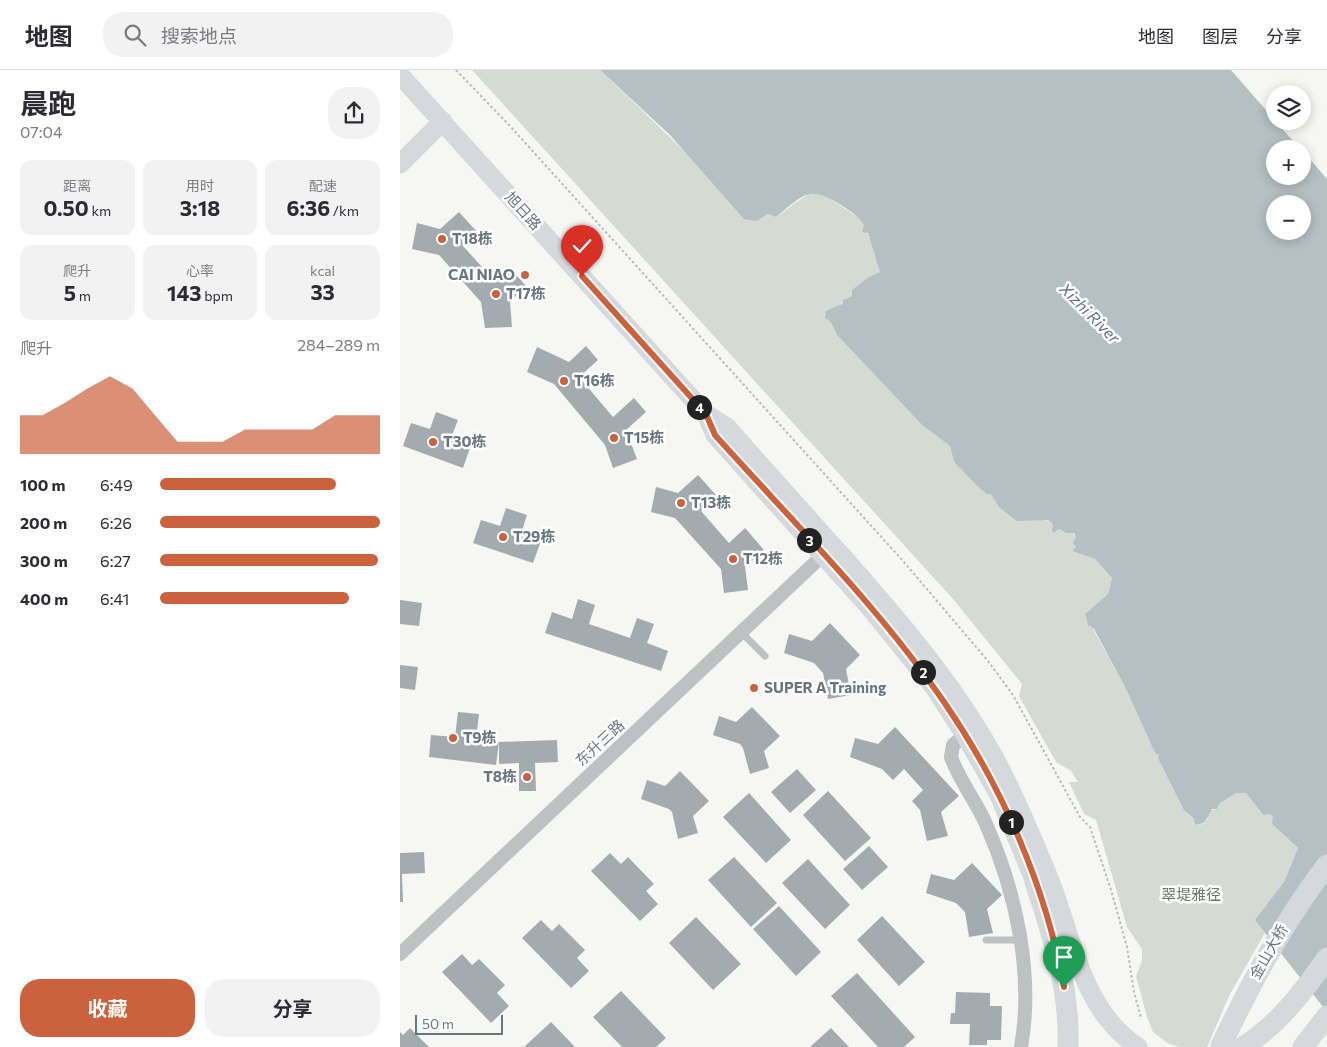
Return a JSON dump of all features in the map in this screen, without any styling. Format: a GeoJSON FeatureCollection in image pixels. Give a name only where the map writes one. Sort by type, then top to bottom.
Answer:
{"type":"FeatureCollection","features":[{"type":"Feature","properties":{"kind":"main road","name":"旭日路"},"geometry":{"type":"LineString","coordinates":[[400,75],[706,414],[727,427],[882,601],[934,664],[1002,771],[1043,883]]}},
{"type":"Feature","properties":{"kind":"main road"},"geometry":{"type":"LineString","coordinates":[[400,164],[443,121]]}},
{"type":"Feature","properties":{"kind":"main road","name":"旭日路"},"geometry":{"type":"LineString","coordinates":[[706,414],[715,435],[823,555],[912,659],[965,735],[1043,883]]}},
{"type":"Feature","properties":{"kind":"main road","name":"金山大桥"},"geometry":{"type":"LineString","coordinates":[[1221,1046],[1262,962],[1305,894],[1327,865]]}},
{"type":"Feature","properties":{"kind":"main road"},"geometry":{"type":"LineString","coordinates":[[1043,883],[1060,964],[1068,1015],[1068,1047]]}},
{"type":"Feature","properties":{"kind":"main road"},"geometry":{"type":"LineString","coordinates":[[1043,883],[1091,993],[1110,1024],[1138,1047]]}},
{"type":"Feature","properties":{"kind":"main road"},"geometry":{"type":"LineString","coordinates":[[1243,1047],[1264,1033],[1281,1017],[1327,958]]}},
{"type":"Feature","properties":{"kind":"main road"},"geometry":{"type":"LineString","coordinates":[[1303,1047],[1327,1016]]}},
{"type":"Feature","properties":{"kind":"main road"},"geometry":{"type":"LineString","coordinates":[[1320,1047],[1327,1038]]}},
{"type":"Feature","properties":{"kind":"street","name":"东升三路"},"geometry":{"type":"LineString","coordinates":[[400,954],[823,555]]}},
{"type":"Feature","properties":{"kind":"street"},"geometry":{"type":"LineString","coordinates":[[965,735],[953,745],[951,757],[991,836],[1005,879],[1020,940],[1026,995],[1021,1047]]}},
{"type":"Feature","properties":{"kind":"lane"},"geometry":{"type":"LineString","coordinates":[[741,632],[765,656]]}},
{"type":"Feature","properties":{"kind":"lane"},"geometry":{"type":"LineString","coordinates":[[986,940],[1020,940]]}},
{"type":"Feature","properties":{"kind":"path"},"geometry":{"type":"LineString","coordinates":[[456,70],[523,141],[903,561],[988,661],[1013,695],[1080,817],[1090,828],[1111,890],[1127,947],[1134,992],[1141,1018]]}},
{"type":"Feature","properties":{"kind":"green space","name":"翠堤雅径"},"geometry":{"type":"Polygon","coordinates":[[[472,70],[600,70],[757,221],[768,214],[776,217],[808,194],[815,192],[824,195],[861,219],[876,254],[880,272],[852,296],[843,300],[830,321],[837,335],[922,425],[950,446],[954,462],[976,485],[991,494],[1007,512],[1029,521],[1041,519],[1048,521],[1053,524],[1054,532],[1059,529],[1066,533],[1073,533],[1076,537],[1076,547],[1072,551],[1095,559],[1112,578],[1108,594],[1085,614],[1088,625],[1093,629],[1126,689],[1155,753],[1159,755],[1186,812],[1200,825],[1208,819],[1210,811],[1217,809],[1219,804],[1236,793],[1246,793],[1263,815],[1270,814],[1274,817],[1272,824],[1298,848],[1284,882],[1256,920],[1265,933],[1230,994],[1207,1047],[1180,1047],[1167,1043],[1153,1032],[1136,976],[1142,961],[1142,949],[1127,927],[1096,820],[1084,814],[1069,782],[1078,782],[1071,771],[1056,762],[1019,696],[1022,684],[953,599],[472,70]]]}},
{"type":"Feature","properties":{"kind":"water","name":"Xizhi River"},"geometry":{"type":"Polygon","coordinates":[[[600,70],[1231,70],[1266,110],[1266,130],[1283,130],[1292,140],[1266,140],[1266,185],[1311,185],[1311,160],[1327,179],[1327,1012],[1255,920],[1284,882],[1298,848],[1272,824],[1273,817],[1270,814],[1263,815],[1246,793],[1236,793],[1219,804],[1217,809],[1212,809],[1204,822],[1199,824],[1195,824],[1194,819],[1184,810],[1158,758],[1159,755],[1155,753],[1126,689],[1094,629],[1088,625],[1085,614],[1108,594],[1112,578],[1095,559],[1072,551],[1076,547],[1073,543],[1076,537],[1074,533],[1066,533],[1059,529],[1054,533],[1052,531],[1053,524],[1048,520],[1017,521],[999,507],[991,494],[987,494],[976,485],[954,462],[950,446],[922,425],[837,335],[830,321],[825,318],[826,311],[842,304],[843,300],[852,296],[852,290],[869,277],[880,272],[868,233],[862,232],[864,226],[861,220],[832,200],[815,194],[808,194],[802,197],[776,217],[768,214],[757,221],[744,219],[670,135],[600,70]]]}},
{"type":"Feature","properties":{"kind":"building"},"geometry":{"type":"Polygon","coordinates":[[[459,212],[478,233],[463,246],[493,279],[508,266],[527,287],[510,301],[512,327],[485,328],[481,302],[439,255],[412,249],[417,223],[440,229],[459,212]]]}},
{"type":"Feature","properties":{"kind":"building"},"geometry":{"type":"Polygon","coordinates":[[[586,346],[598,360],[579,377],[613,417],[634,398],[646,412],[626,430],[637,459],[613,468],[605,445],[554,384],[527,372],[537,347],[569,362],[586,346]]]}},
{"type":"Feature","properties":{"kind":"building","name":"T30栋"},"geometry":{"type":"Polygon","coordinates":[[[436,412],[458,420],[451,438],[471,445],[463,468],[403,446],[411,423],[430,429],[436,412]]]}},
{"type":"Feature","properties":{"kind":"building"},"geometry":{"type":"Polygon","coordinates":[[[698,475],[716,495],[701,511],[729,543],[745,528],[764,550],[745,567],[748,590],[724,593],[721,569],[675,518],[651,512],[656,487],[678,493],[698,475]]]}},
{"type":"Feature","properties":{"kind":"building","name":"T29栋"},"geometry":{"type":"Polygon","coordinates":[[[506,508],[527,515],[521,534],[541,541],[533,563],[473,543],[481,520],[500,526],[506,508]]]}},
{"type":"Feature","properties":{"kind":"building"},"geometry":{"type":"Polygon","coordinates":[[[578,599],[595,605],[589,624],[630,638],[637,618],[654,624],[647,643],[668,651],[661,671],[545,633],[552,612],[572,619],[578,599]]]}},
{"type":"Feature","properties":{"kind":"building"},"geometry":{"type":"Polygon","coordinates":[[[400,600],[422,603],[419,626],[400,624],[400,600]]]}},
{"type":"Feature","properties":{"kind":"building"},"geometry":{"type":"Polygon","coordinates":[[[830,623],[860,655],[846,669],[851,695],[828,699],[823,673],[814,663],[784,653],[789,634],[812,641],[830,623]]]}},
{"type":"Feature","properties":{"kind":"building"},"geometry":{"type":"Polygon","coordinates":[[[400,665],[418,667],[415,690],[400,688],[400,665]]]}},
{"type":"Feature","properties":{"kind":"building"},"geometry":{"type":"Polygon","coordinates":[[[752,707],[780,736],[764,751],[769,768],[750,774],[743,748],[740,744],[713,735],[719,716],[736,722],[752,707]]]}},
{"type":"Feature","properties":{"kind":"building","name":"T9栋"},"geometry":{"type":"Polygon","coordinates":[[[458,712],[479,714],[476,739],[499,742],[496,765],[429,757],[431,735],[455,737],[458,712]]]}},
{"type":"Feature","properties":{"kind":"building"},"geometry":{"type":"Polygon","coordinates":[[[895,727],[959,796],[941,812],[948,836],[927,841],[920,810],[912,801],[923,790],[904,769],[893,780],[882,769],[850,757],[855,738],[878,744],[895,727]]]}},
{"type":"Feature","properties":{"kind":"building","name":"T8栋"},"geometry":{"type":"Polygon","coordinates":[[[557,740],[558,762],[535,763],[536,791],[519,791],[519,763],[499,764],[499,742],[557,740]]]}},
{"type":"Feature","properties":{"kind":"building"},"geometry":{"type":"Polygon","coordinates":[[[797,769],[816,790],[790,813],[771,792],[797,769]]]}},
{"type":"Feature","properties":{"kind":"building"},"geometry":{"type":"Polygon","coordinates":[[[680,771],[709,801],[693,816],[698,833],[678,839],[672,812],[669,809],[641,799],[647,780],[665,786],[680,771]]]}},
{"type":"Feature","properties":{"kind":"building"},"geometry":{"type":"Polygon","coordinates":[[[828,791],[871,838],[845,861],[803,815],[828,791]]]}},
{"type":"Feature","properties":{"kind":"building"},"geometry":{"type":"Polygon","coordinates":[[[749,793],[791,840],[766,863],[723,817],[749,793]]]}},
{"type":"Feature","properties":{"kind":"building"},"geometry":{"type":"Polygon","coordinates":[[[869,846],[888,867],[862,890],[843,869],[869,846]]]}},
{"type":"Feature","properties":{"kind":"building"},"geometry":{"type":"Polygon","coordinates":[[[424,852],[425,873],[402,874],[403,902],[400,902],[400,853],[424,852]]]}},
{"type":"Feature","properties":{"kind":"building"},"geometry":{"type":"Polygon","coordinates":[[[610,853],[621,864],[628,857],[654,884],[646,891],[658,904],[640,921],[591,871],[610,853]]]}},
{"type":"Feature","properties":{"kind":"building"},"geometry":{"type":"Polygon","coordinates":[[[734,857],[777,903],[751,927],[708,880],[734,857]]]}},
{"type":"Feature","properties":{"kind":"building"},"geometry":{"type":"Polygon","coordinates":[[[808,859],[850,905],[825,929],[782,883],[808,859]]]}},
{"type":"Feature","properties":{"kind":"building"},"geometry":{"type":"Polygon","coordinates":[[[972,863],[1002,895],[987,909],[993,933],[969,937],[965,912],[956,903],[926,893],[931,874],[954,880],[972,863]]]}},
{"type":"Feature","properties":{"kind":"building"},"geometry":{"type":"Polygon","coordinates":[[[779,906],[821,952],[796,976],[753,929],[779,906]]]}},
{"type":"Feature","properties":{"kind":"building"},"geometry":{"type":"Polygon","coordinates":[[[882,916],[925,962],[899,986],[857,940],[882,916]]]}},
{"type":"Feature","properties":{"kind":"building"},"geometry":{"type":"Polygon","coordinates":[[[696,917],[741,964],[713,990],[669,943],[696,917]]]}},
{"type":"Feature","properties":{"kind":"building"},"geometry":{"type":"Polygon","coordinates":[[[541,920],[552,931],[559,924],[585,950],[577,958],[589,971],[571,988],[522,938],[541,920]]]}},
{"type":"Feature","properties":{"kind":"building"},"geometry":{"type":"Polygon","coordinates":[[[462,954],[472,965],[479,959],[505,985],[497,993],[509,1006],[491,1023],[442,972],[462,954]]]}},
{"type":"Feature","properties":{"kind":"building"},"geometry":{"type":"Polygon","coordinates":[[[857,973],[915,1037],[904,1047],[878,1047],[831,996],[857,973]]]}},
{"type":"Feature","properties":{"kind":"building"},"geometry":{"type":"Polygon","coordinates":[[[621,991],[666,1038],[656,1047],[622,1047],[593,1017],[621,991]]]}},
{"type":"Feature","properties":{"kind":"building"},"geometry":{"type":"Polygon","coordinates":[[[956,992],[990,993],[990,1006],[1002,1006],[1001,1040],[987,1040],[987,1045],[969,1045],[970,1024],[950,1024],[951,1013],[955,1013],[956,992]]]}},
{"type":"Feature","properties":{"kind":"building"},"geometry":{"type":"Polygon","coordinates":[[[551,1022],[575,1047],[524,1047],[551,1022]]]}},
{"type":"Feature","properties":{"kind":"building"},"geometry":{"type":"Polygon","coordinates":[[[410,1028],[429,1047],[400,1047],[400,1032],[403,1035],[410,1028]]]}},
{"type":"Feature","properties":{"kind":"building"},"geometry":{"type":"Polygon","coordinates":[[[831,1028],[849,1047],[810,1047],[831,1028]]]}},
{"type":"Feature","properties":{"kind":"place","name":"T18栋"},"geometry":{"type":"Point","coordinates":[442,239]}},
{"type":"Feature","properties":{"kind":"place","name":"CAI NIAO"},"geometry":{"type":"Point","coordinates":[525,275]}},
{"type":"Feature","properties":{"kind":"place","name":"T17栋"},"geometry":{"type":"Point","coordinates":[496,294]}},
{"type":"Feature","properties":{"kind":"place","name":"T16栋"},"geometry":{"type":"Point","coordinates":[564,381]}},
{"type":"Feature","properties":{"kind":"place","name":"T15栋"},"geometry":{"type":"Point","coordinates":[614,438]}},
{"type":"Feature","properties":{"kind":"place","name":"T30栋"},"geometry":{"type":"Point","coordinates":[433,442]}},
{"type":"Feature","properties":{"kind":"place","name":"T13栋"},"geometry":{"type":"Point","coordinates":[681,503]}},
{"type":"Feature","properties":{"kind":"place","name":"T29栋"},"geometry":{"type":"Point","coordinates":[503,537]}},
{"type":"Feature","properties":{"kind":"place","name":"T12栋"},"geometry":{"type":"Point","coordinates":[733,559]}},
{"type":"Feature","properties":{"kind":"place","name":"SUPER A Training"},"geometry":{"type":"Point","coordinates":[754,688]}},
{"type":"Feature","properties":{"kind":"place","name":"T9栋"},"geometry":{"type":"Point","coordinates":[453,738]}},
{"type":"Feature","properties":{"kind":"place","name":"T8栋"},"geometry":{"type":"Point","coordinates":[527,777]}},
{"type":"Feature","properties":{"kind":"route"},"geometry":{"type":"LineString","coordinates":[[582,276],[706,414],[715,435],[886,626],[945,703],[982,763],[1014,830],[1029,866],[1049,925],[1060,964],[1064,987]]}}]}
